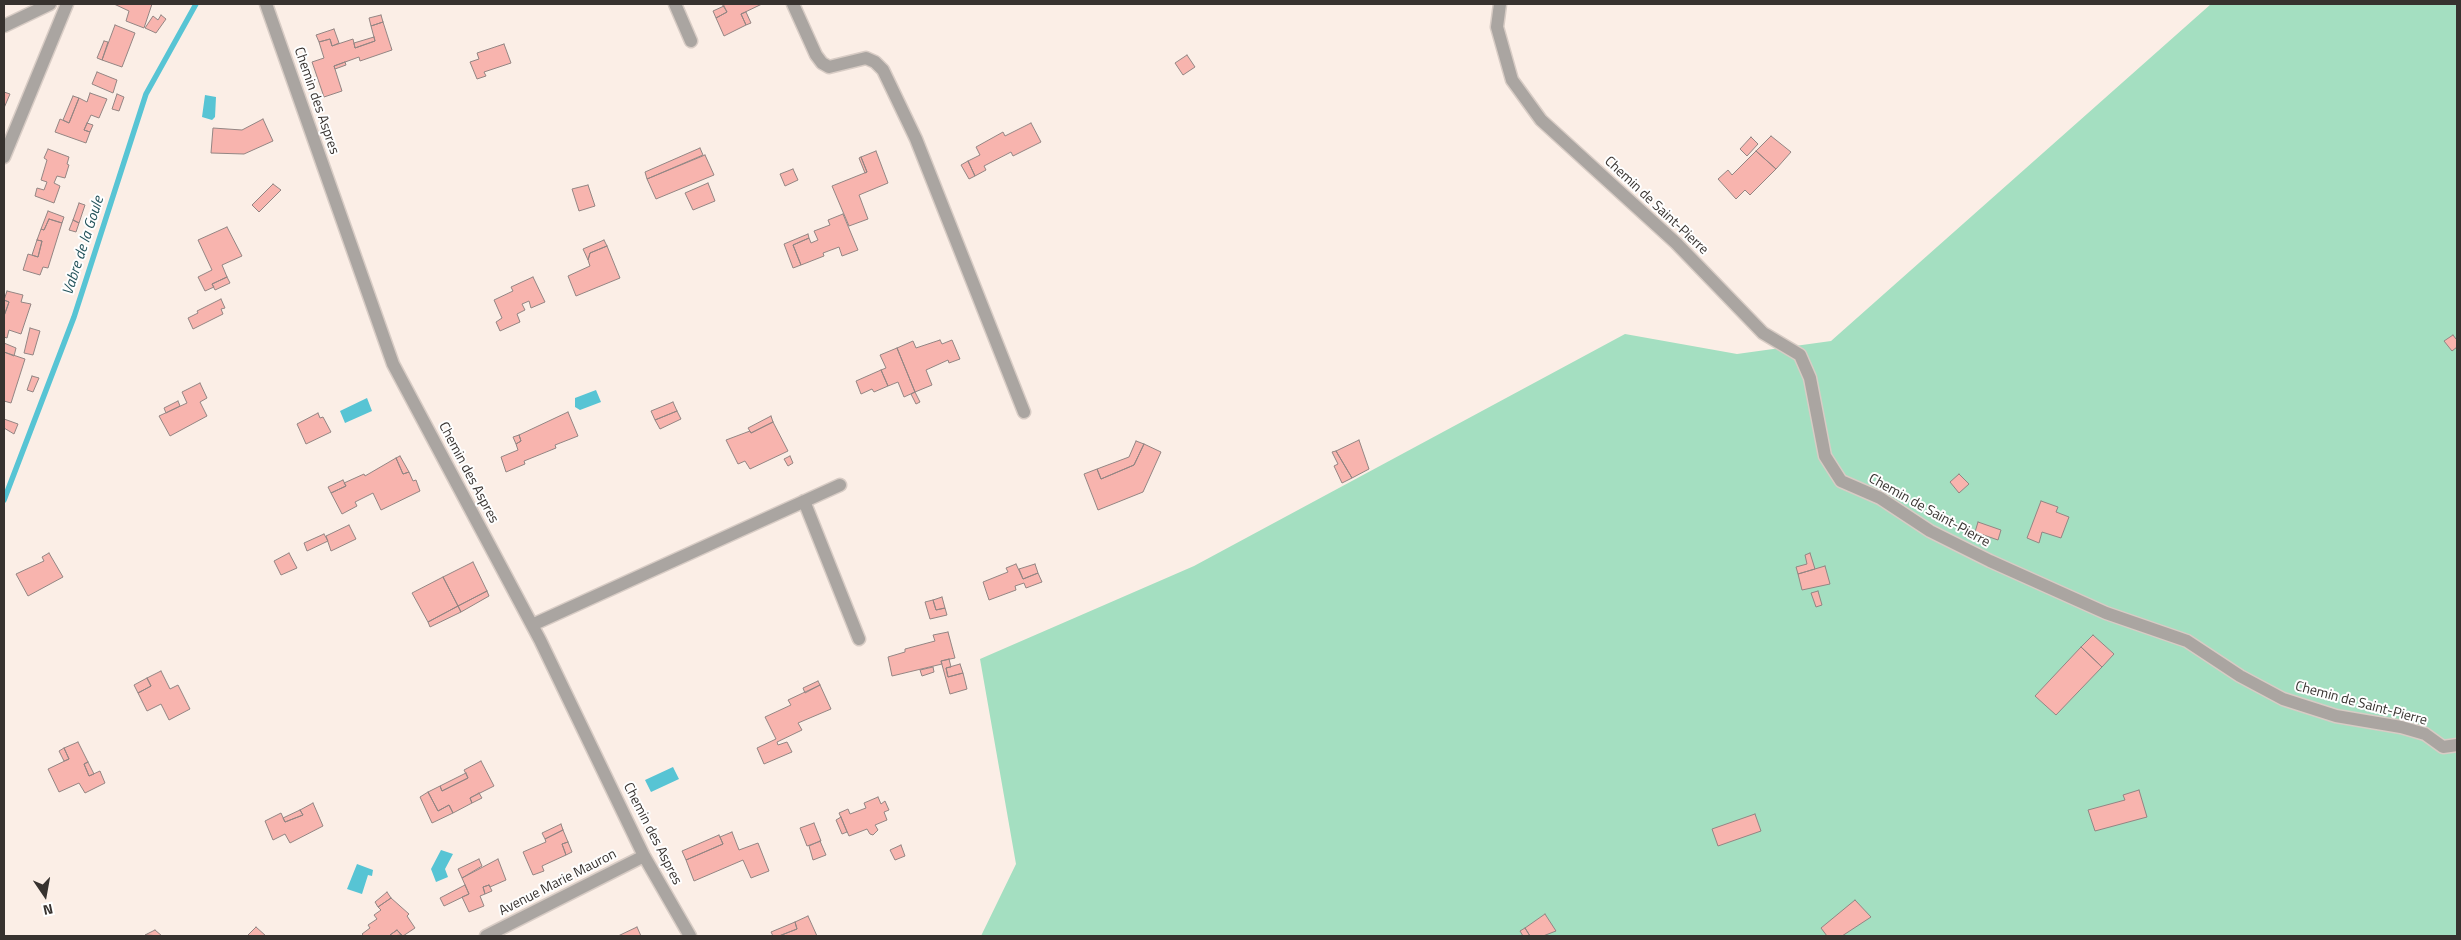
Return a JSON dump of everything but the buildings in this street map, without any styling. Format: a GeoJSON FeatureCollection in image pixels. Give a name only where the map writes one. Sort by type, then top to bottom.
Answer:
{"type":"FeatureCollection","features":[{"type":"Feature","properties":{"kind":"street"},"geometry":{"type":"LineString","coordinates":[[4,26],[50,4]]}},
{"type":"Feature","properties":{"kind":"street"},"geometry":{"type":"LineString","coordinates":[[4,157],[67,4]]}},
{"type":"Feature","properties":{"kind":"street","name":"Chemin des Aspres"},"geometry":{"type":"LineString","coordinates":[[266,4],[393,364],[532,625],[644,856],[690,936]]}},
{"type":"Feature","properties":{"kind":"street"},"geometry":{"type":"LineString","coordinates":[[675,4],[691,41]]}},
{"type":"Feature","properties":{"kind":"street"},"geometry":{"type":"LineString","coordinates":[[793,4],[822,63],[829,67],[866,58],[875,62],[883,70],[916,139],[1024,412]]}},
{"type":"Feature","properties":{"kind":"street","name":"Chemin de Saint-Pierre"},"geometry":{"type":"LineString","coordinates":[[1500,4],[1497,27],[1512,80],[1541,120],[1676,243],[1763,333],[1800,355],[1810,378],[1824,456],[1840,481],[1880,498],[1930,531],[1990,562],[2106,613],[2187,641],[2240,676],[2284,699],[2336,716],[2425,734],[2443,746],[2457,745]]}},
{"type":"Feature","properties":{"kind":"street"},"geometry":{"type":"LineString","coordinates":[[532,625],[840,485]]}},
{"type":"Feature","properties":{"kind":"street"},"geometry":{"type":"LineString","coordinates":[[804,501],[859,639]]}},
{"type":"Feature","properties":{"kind":"street","name":"Avenue Marie Mauron"},"geometry":{"type":"LineString","coordinates":[[486,936],[644,856]]}},
{"type":"Feature","properties":{"kind":"green space"},"geometry":{"type":"Polygon","coordinates":[[[2211,4],[2457,4],[2457,936],[981,936],[1016,864],[980,659],[1194,566],[1625,334],[1737,354],[1831,341],[2211,4]]]}},
{"type":"Feature","properties":{"kind":"water"},"geometry":{"type":"Polygon","coordinates":[[[205,95],[216,97],[215,117],[212,120],[202,117],[205,95]]]}},
{"type":"Feature","properties":{"kind":"water"},"geometry":{"type":"Polygon","coordinates":[[[596,390],[601,402],[580,410],[575,407],[575,398],[596,390]]]}},
{"type":"Feature","properties":{"kind":"water"},"geometry":{"type":"Polygon","coordinates":[[[367,398],[372,411],[345,423],[340,411],[367,398]]]}},
{"type":"Feature","properties":{"kind":"water"},"geometry":{"type":"Polygon","coordinates":[[[673,767],[679,779],[651,792],[645,780],[673,767]]]}},
{"type":"Feature","properties":{"kind":"water"},"geometry":{"type":"Polygon","coordinates":[[[441,850],[453,854],[445,869],[448,877],[436,882],[431,869],[441,850]]]}},
{"type":"Feature","properties":{"kind":"water"},"geometry":{"type":"Polygon","coordinates":[[[357,864],[373,870],[372,876],[368,875],[362,894],[347,889],[357,864]]]}},
{"type":"Feature","properties":{"kind":"waterway","name":"Vabre de la Goule"},"geometry":{"type":"LineString","coordinates":[[4,500],[74,317],[146,94],[196,4]]}}]}
